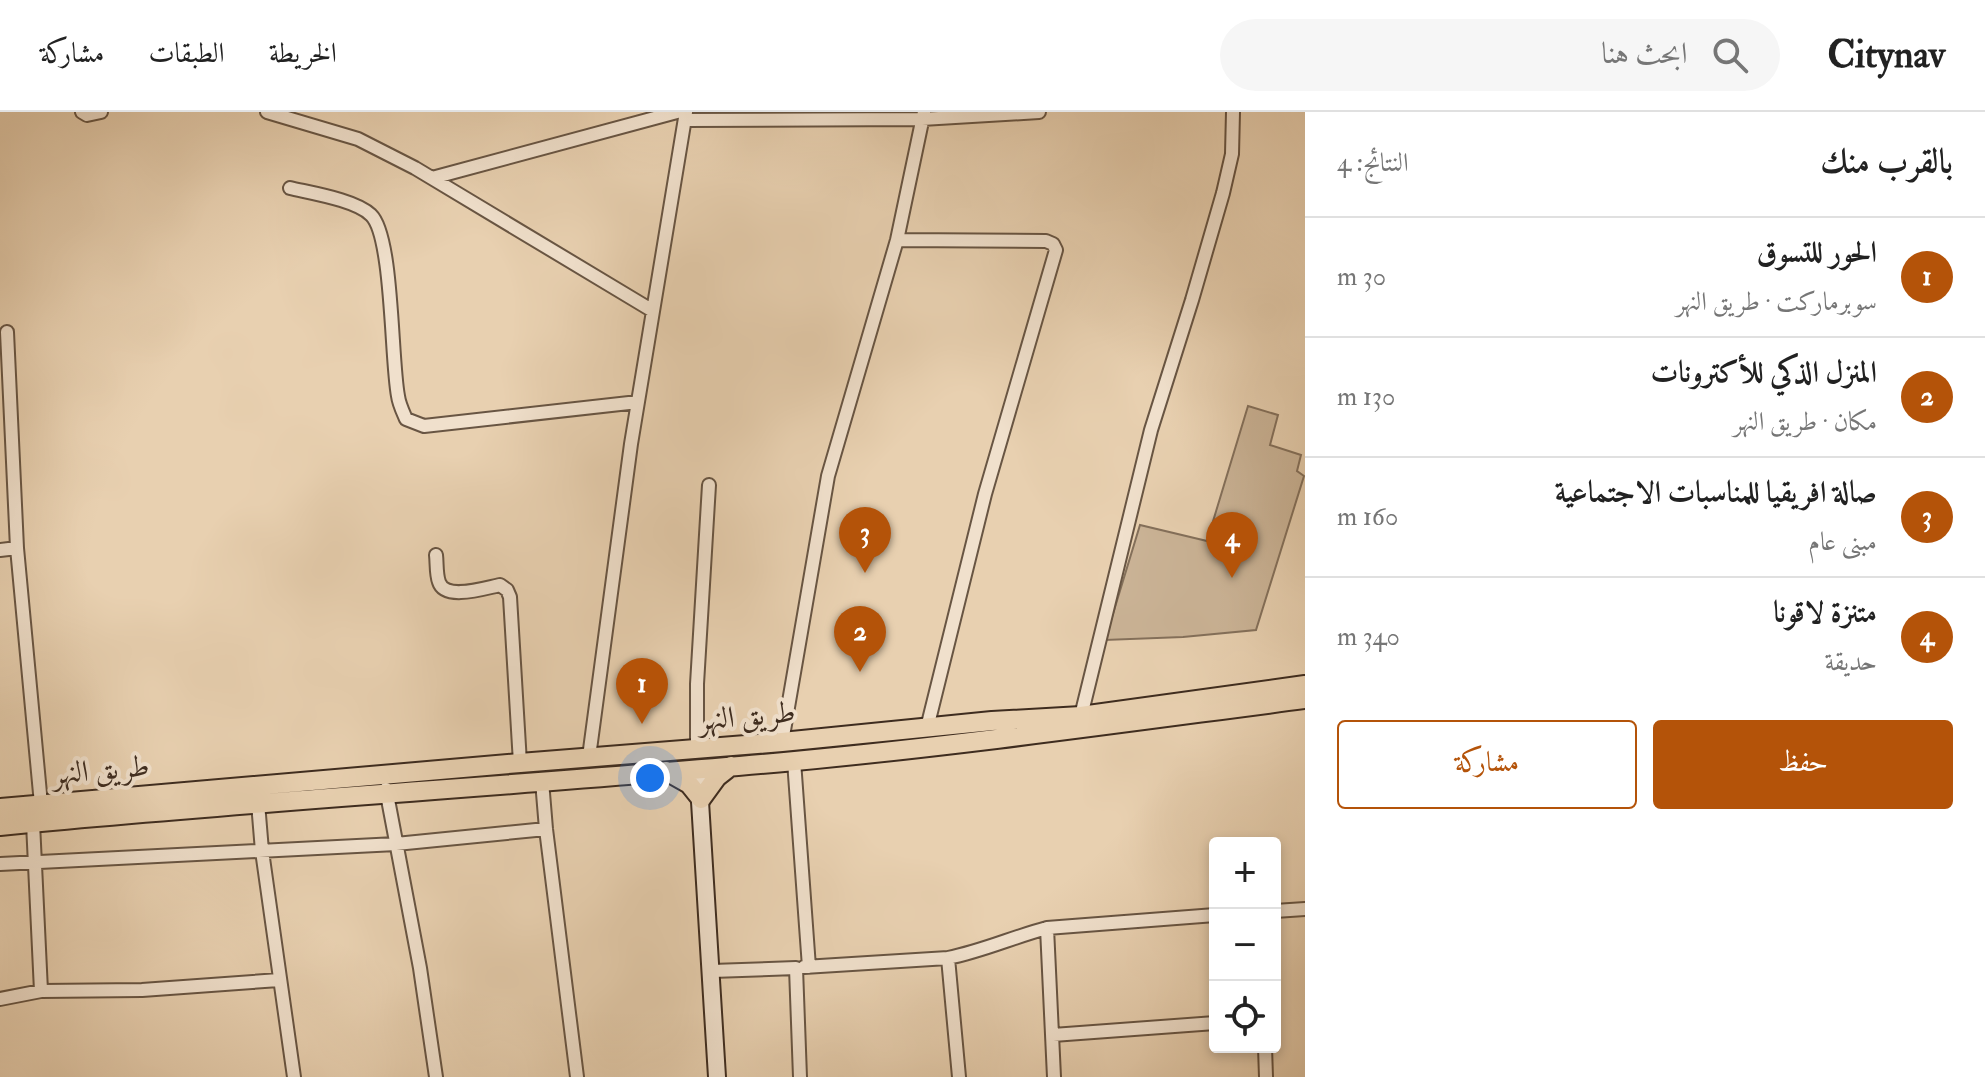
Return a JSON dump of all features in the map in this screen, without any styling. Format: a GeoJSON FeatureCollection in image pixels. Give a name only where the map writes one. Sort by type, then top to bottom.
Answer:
{"type":"FeatureCollection","features":[{"type":"Feature","properties":{"kind":"main road","name":"طريق النهر"},"geometry":{"type":"LineString","coordinates":[[0,808],[385,784],[542,781],[794,761],[970,743],[1305,685]]}},
{"type":"Feature","properties":{"kind":"main road"},"geometry":{"type":"LineString","coordinates":[[1084,722],[1305,699]]}},
{"type":"Feature","properties":{"kind":"main road","name":"طريق النهر"},"geometry":{"type":"LineString","coordinates":[[0,826],[258,803],[520,763],[992,721],[1084,722]]}},
{"type":"Feature","properties":{"kind":"main road"},"geometry":{"type":"LineString","coordinates":[[701,799],[711,784],[731,766]]}},
{"type":"Feature","properties":{"kind":"main road"},"geometry":{"type":"LineString","coordinates":[[698,769],[717,1077]]}},
{"type":"Feature","properties":{"kind":"main road"},"geometry":{"type":"LineString","coordinates":[[666,771],[689,784],[701,799]]}},
{"type":"Feature","properties":{"kind":"street"},"geometry":{"type":"LineString","coordinates":[[82,112],[87,115],[101,112]]}},
{"type":"Feature","properties":{"kind":"street"},"geometry":{"type":"LineString","coordinates":[[267,112],[358,139],[432,178],[653,311]]}},
{"type":"Feature","properties":{"kind":"street"},"geometry":{"type":"LineString","coordinates":[[432,178],[683,115],[923,116],[1039,112]]}},
{"type":"Feature","properties":{"kind":"street"},"geometry":{"type":"LineString","coordinates":[[1084,722],[1151,430],[1223,193],[1232,154],[1233,112]]}},
{"type":"Feature","properties":{"kind":"street"},"geometry":{"type":"LineString","coordinates":[[589,757],[638,402],[683,115]]}},
{"type":"Feature","properties":{"kind":"street"},"geometry":{"type":"LineString","coordinates":[[782,742],[828,476],[897,240],[923,116]]}},
{"type":"Feature","properties":{"kind":"street"},"geometry":{"type":"LineString","coordinates":[[290,188],[349,203],[372,215],[382,238],[398,397],[406,419],[424,426],[638,402]]}},
{"type":"Feature","properties":{"kind":"street"},"geometry":{"type":"LineString","coordinates":[[897,240],[1046,241],[1053,244],[1056,250],[985,494],[927,728]]}},
{"type":"Feature","properties":{"kind":"street"},"geometry":{"type":"LineString","coordinates":[[7,332],[17,548],[41,804]]}},
{"type":"Feature","properties":{"kind":"street"},"geometry":{"type":"LineString","coordinates":[[697,748],[697,684],[709,485]]}},
{"type":"Feature","properties":{"kind":"street"},"geometry":{"type":"LineString","coordinates":[[0,550],[17,548]]}},
{"type":"Feature","properties":{"kind":"street"},"geometry":{"type":"LineString","coordinates":[[436,555],[439,583],[444,590],[453,593],[500,585],[510,597],[520,763]]}},
{"type":"Feature","properties":{"kind":"street"},"geometry":{"type":"LineString","coordinates":[[794,761],[803,967],[800,1077]]}},
{"type":"Feature","properties":{"kind":"street"},"geometry":{"type":"LineString","coordinates":[[542,781],[577,1077]]}},
{"type":"Feature","properties":{"kind":"street"},"geometry":{"type":"LineString","coordinates":[[385,784],[420,968],[436,1077]]}},
{"type":"Feature","properties":{"kind":"street"},"geometry":{"type":"LineString","coordinates":[[258,803],[294,1077]]}},
{"type":"Feature","properties":{"kind":"street"},"geometry":{"type":"LineString","coordinates":[[33,823],[41,991]]}},
{"type":"Feature","properties":{"kind":"street"},"geometry":{"type":"LineString","coordinates":[[0,864],[396,844],[546,829]]}},
{"type":"Feature","properties":{"kind":"street"},"geometry":{"type":"LineString","coordinates":[[1281,911],[1305,909]]}},
{"type":"Feature","properties":{"kind":"street"},"geometry":{"type":"LineString","coordinates":[[712,971],[948,958],[975,953],[1047,928],[1209,915]]}},
{"type":"Feature","properties":{"kind":"street"},"geometry":{"type":"LineString","coordinates":[[1047,928],[1054,1077]]}},
{"type":"Feature","properties":{"kind":"street"},"geometry":{"type":"LineString","coordinates":[[948,958],[959,1077]]}},
{"type":"Feature","properties":{"kind":"street"},"geometry":{"type":"LineString","coordinates":[[0,999],[41,991],[142,990],[279,980]]}},
{"type":"Feature","properties":{"kind":"street"},"geometry":{"type":"LineString","coordinates":[[1053,1035],[1209,1023]]}},
{"type":"Feature","properties":{"kind":"street"},"geometry":{"type":"LineString","coordinates":[[1265,1053],[1266,1077]]}},
{"type":"Feature","properties":{"kind":"shaded area"},"geometry":{"type":"Polygon","coordinates":[[[1248,406],[1278,415],[1270,445],[1301,455],[1297,471],[1304,476],[1256,630],[1105,640],[1140,525],[1207,541],[1248,406]]]}},
{"type":"Feature","properties":{"kind":"place","name":"صالة افريقيا للمناسبات الاجتماعية"},"geometry":{"type":"Point","coordinates":[865,573]}},
{"type":"Feature","properties":{"kind":"place","name":"متنزة لاقونا"},"geometry":{"type":"Point","coordinates":[1232,578]}},
{"type":"Feature","properties":{"kind":"place","name":"المنزل الذكي للأكترونات"},"geometry":{"type":"Point","coordinates":[860,672]}},
{"type":"Feature","properties":{"kind":"place","name":"الحور للتسوق"},"geometry":{"type":"Point","coordinates":[642,724]}}]}
